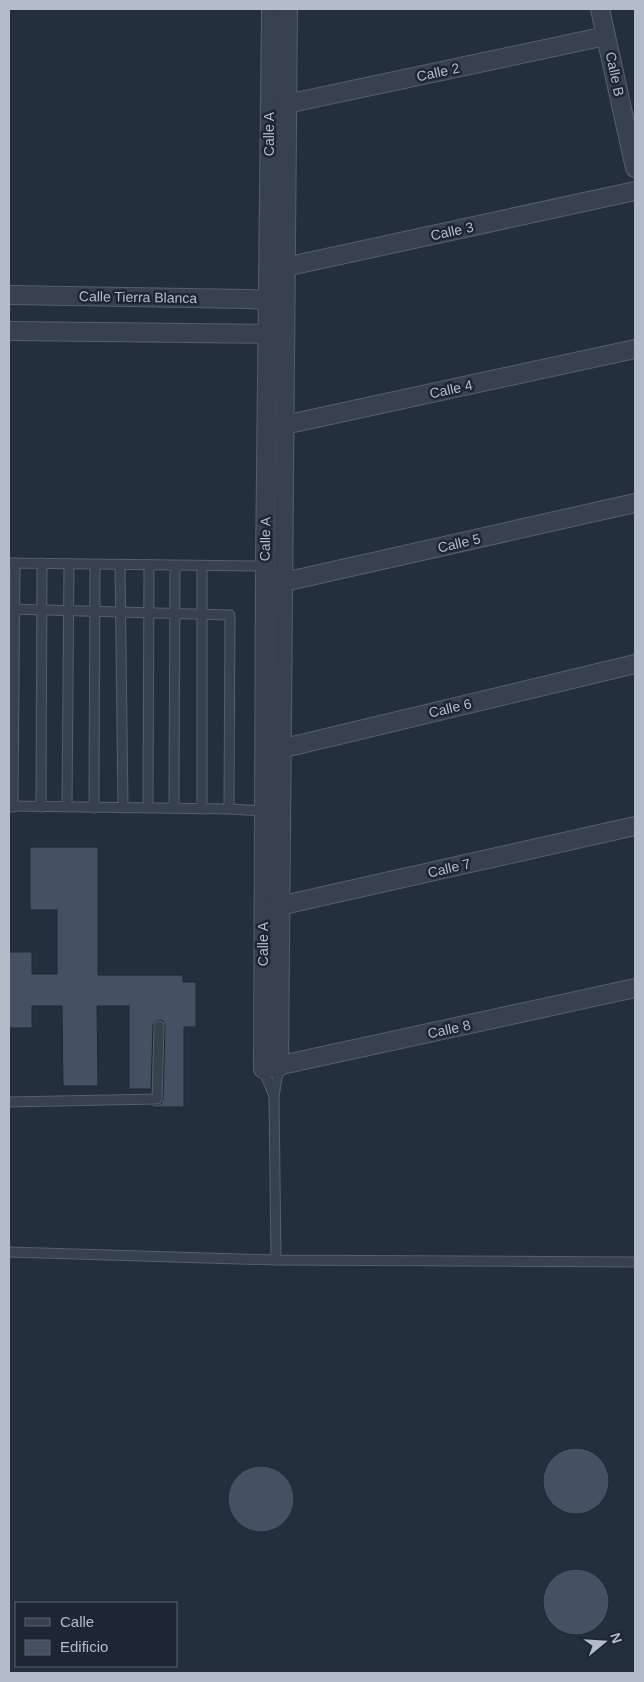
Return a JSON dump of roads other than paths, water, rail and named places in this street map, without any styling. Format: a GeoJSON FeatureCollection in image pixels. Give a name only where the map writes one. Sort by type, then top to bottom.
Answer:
{"type":"FeatureCollection","features":[{"type":"Feature","properties":{"kind":"street","name":"Calle A"},"geometry":{"type":"LineString","coordinates":[[271,9],[264,752],[272,812],[271,1068]]}},
{"type":"Feature","properties":{"kind":"street","name":"Calle A"},"geometry":{"type":"LineString","coordinates":[[272,812],[282,748],[288,9]]}},
{"type":"Feature","properties":{"kind":"street","name":"Calle B"},"geometry":{"type":"LineString","coordinates":[[600,9],[635,168]]}},
{"type":"Feature","properties":{"kind":"street","name":"Calle 2"},"geometry":{"type":"LineString","coordinates":[[269,108],[606,36]]}},
{"type":"Feature","properties":{"kind":"street","name":"Calle 3"},"geometry":{"type":"LineString","coordinates":[[268,271],[635,191]]}},
{"type":"Feature","properties":{"kind":"street","name":"Calle Tierra Blanca"},"geometry":{"type":"LineString","coordinates":[[9,295],[286,301]]}},
{"type":"Feature","properties":{"kind":"street"},"geometry":{"type":"LineString","coordinates":[[9,331],[286,334]]}},
{"type":"Feature","properties":{"kind":"street","name":"Calle 4"},"geometry":{"type":"LineString","coordinates":[[267,429],[635,349]]}},
{"type":"Feature","properties":{"kind":"street","name":"Calle 5"},"geometry":{"type":"LineString","coordinates":[[284,582],[635,503]]}},
{"type":"Feature","properties":{"kind":"street"},"geometry":{"type":"LineString","coordinates":[[265,566],[284,582]]}},
{"type":"Feature","properties":{"kind":"street","name":"Calle 6"},"geometry":{"type":"LineString","coordinates":[[264,752],[635,664]]}},
{"type":"Feature","properties":{"kind":"street","name":"Calle 7"},"geometry":{"type":"LineString","coordinates":[[271,908],[635,826]]}},
{"type":"Feature","properties":{"kind":"street","name":"Calle 8"},"geometry":{"type":"LineString","coordinates":[[271,1068],[635,988]]}},
{"type":"Feature","properties":{"kind":"lane"},"geometry":{"type":"LineString","coordinates":[[265,566],[12,563],[11,806],[229,809],[272,812]]}},
{"type":"Feature","properties":{"kind":"lane"},"geometry":{"type":"LineString","coordinates":[[41,807],[42,564]]}},
{"type":"Feature","properties":{"kind":"lane"},"geometry":{"type":"LineString","coordinates":[[67,807],[69,564]]}},
{"type":"Feature","properties":{"kind":"lane"},"geometry":{"type":"LineString","coordinates":[[94,808],[95,565]]}},
{"type":"Feature","properties":{"kind":"lane"},"geometry":{"type":"LineString","coordinates":[[120,565],[123,808]]}},
{"type":"Feature","properties":{"kind":"lane"},"geometry":{"type":"LineString","coordinates":[[148,808],[149,565]]}},
{"type":"Feature","properties":{"kind":"lane"},"geometry":{"type":"LineString","coordinates":[[174,808],[175,566]]}},
{"type":"Feature","properties":{"kind":"lane"},"geometry":{"type":"LineString","coordinates":[[202,566],[202,809]]}},
{"type":"Feature","properties":{"kind":"lane"},"geometry":{"type":"LineString","coordinates":[[11,609],[230,615],[229,809]]}},
{"type":"Feature","properties":{"kind":"lane"},"geometry":{"type":"LineString","coordinates":[[9,1102],[157,1099],[159,1026]]}},
{"type":"Feature","properties":{"kind":"lane"},"geometry":{"type":"LineString","coordinates":[[271,1068],[274,1096]]}},
{"type":"Feature","properties":{"kind":"lane"},"geometry":{"type":"LineString","coordinates":[[271,1068],[274,1096],[276,1260]]}},
{"type":"Feature","properties":{"kind":"lane"},"geometry":{"type":"LineString","coordinates":[[9,1252],[276,1260],[635,1262]]}}]}
